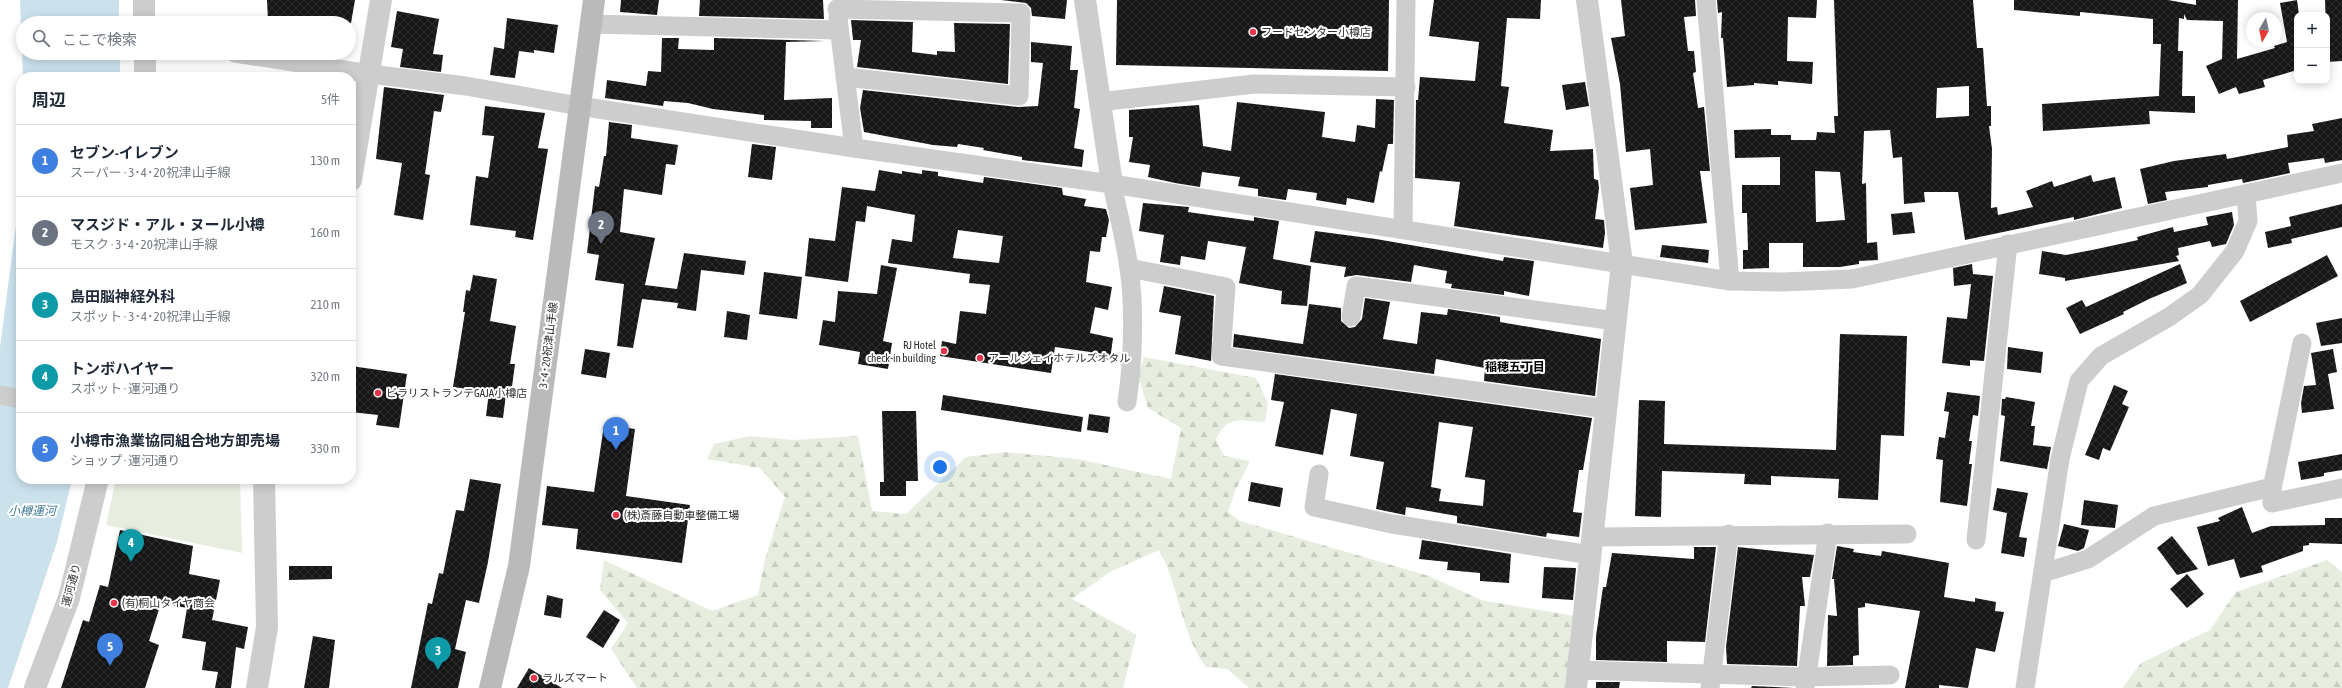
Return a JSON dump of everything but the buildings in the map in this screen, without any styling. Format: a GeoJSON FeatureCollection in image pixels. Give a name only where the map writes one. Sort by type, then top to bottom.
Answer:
{"type":"FeatureCollection","features":[{"type":"Feature","properties":{"kind":"main road","name":"3･4･20祝津山手線"},"geometry":{"type":"LineString","coordinates":[[490,688],[519,566],[594,0]]}},
{"type":"Feature","properties":{"kind":"street"},"geometry":{"type":"LineString","coordinates":[[144,0],[144,16]]}},
{"type":"Feature","properties":{"kind":"street"},"geometry":{"type":"LineString","coordinates":[[356,152],[381,0]]}},
{"type":"Feature","properties":{"kind":"street"},"geometry":{"type":"LineString","coordinates":[[1085,0],[1112,184],[1129,268],[1132,292],[1130,377],[1127,402]]}},
{"type":"Feature","properties":{"kind":"street"},"geometry":{"type":"LineString","coordinates":[[1403,228],[1406,0]]}},
{"type":"Feature","properties":{"kind":"street"},"geometry":{"type":"LineString","coordinates":[[1587,0],[1622,263],[1577,679],[1806,683],[1890,676]]}},
{"type":"Feature","properties":{"kind":"street"},"geometry":{"type":"LineString","coordinates":[[1706,0],[1730,281]]}},
{"type":"Feature","properties":{"kind":"street"},"geometry":{"type":"LineString","coordinates":[[845,76],[1019,96],[1021,13],[836,5],[854,148]]}},
{"type":"Feature","properties":{"kind":"street"},"geometry":{"type":"LineString","coordinates":[[591,24],[839,30]]}},
{"type":"Feature","properties":{"kind":"street"},"geometry":{"type":"LineString","coordinates":[[145,60],[145,72]]}},
{"type":"Feature","properties":{"kind":"street"},"geometry":{"type":"LineString","coordinates":[[280,60],[370,74],[466,86],[579,106],[854,148],[1112,184],[1403,228],[1730,281],[1783,282],[1852,279],[2008,244],[2342,173]]}},
{"type":"Feature","properties":{"kind":"street"},"geometry":{"type":"LineString","coordinates":[[1099,102],[1254,84],[1406,87]]}},
{"type":"Feature","properties":{"kind":"street"},"geometry":{"type":"LineString","coordinates":[[2025,688],[2060,459],[2079,381],[2102,356],[2169,318],[2200,294],[2235,251],[2248,221],[2246,194]]}},
{"type":"Feature","properties":{"kind":"street"},"geometry":{"type":"LineString","coordinates":[[1976,540],[2008,244]]}},
{"type":"Feature","properties":{"kind":"street"},"geometry":{"type":"LineString","coordinates":[[1129,268],[1226,287],[1221,356],[1607,409]]}},
{"type":"Feature","properties":{"kind":"street"},"geometry":{"type":"LineString","coordinates":[[1351,317],[1356,286],[1616,321]]}},
{"type":"Feature","properties":{"kind":"street"},"geometry":{"type":"LineString","coordinates":[[2302,343],[2272,489],[2272,503],[2342,488]]}},
{"type":"Feature","properties":{"kind":"street"},"geometry":{"type":"LineString","coordinates":[[1,395],[16,398]]}},
{"type":"Feature","properties":{"kind":"street"},"geometry":{"type":"LineString","coordinates":[[1319,474],[1314,507],[1392,524],[1592,546],[1730,534],[1907,534]]}},
{"type":"Feature","properties":{"kind":"street","name":"運河通り"},"geometry":{"type":"LineString","coordinates":[[35,688],[69,598],[97,484]]}},
{"type":"Feature","properties":{"kind":"street"},"geometry":{"type":"LineString","coordinates":[[257,688],[267,627],[264,484]]}},
{"type":"Feature","properties":{"kind":"street"},"geometry":{"type":"LineString","coordinates":[[2043,573],[2088,559],[2154,516],[2272,487],[2272,489]]}},
{"type":"Feature","properties":{"kind":"street"},"geometry":{"type":"LineString","coordinates":[[1711,681],[1730,534]]}},
{"type":"Feature","properties":{"kind":"street"},"geometry":{"type":"LineString","coordinates":[[1806,683],[1828,534]]}},
{"type":"Feature","properties":{"kind":"green space"},"geometry":{"type":"Polygon","coordinates":[[[1144,357],[1256,378],[1268,403],[1265,422],[1241,420],[1230,422],[1225,426],[1216,439],[1224,456],[1250,461],[1235,491],[1228,512],[1240,521],[1429,576],[1481,600],[1575,616],[1565,688],[1249,688],[1227,669],[1206,667],[1197,653],[1191,639],[1172,579],[1159,550],[1110,572],[1072,599],[1136,635],[1123,688],[637,688],[611,649],[628,623],[600,590],[604,560],[712,611],[758,595],[765,559],[785,497],[760,468],[707,459],[714,444],[750,436],[793,440],[858,436],[872,511],[906,514],[966,457],[1006,452],[1077,459],[1171,479],[1181,428],[1148,408],[1138,376],[1144,357]]]}},
{"type":"Feature","properties":{"kind":"green space"},"geometry":{"type":"Polygon","coordinates":[[[115,484],[240,484],[242,553],[106,525],[115,484]]]}},
{"type":"Feature","properties":{"kind":"green space"},"geometry":{"type":"Polygon","coordinates":[[[2327,560],[2342,572],[2342,688],[2122,688],[2141,663],[2210,630],[2236,592],[2327,560]]]}},
{"type":"Feature","properties":{"kind":"water"},"geometry":{"type":"Polygon","coordinates":[[[20,0],[119,0],[119,16],[21,16],[20,0]]]}},
{"type":"Feature","properties":{"kind":"water"},"geometry":{"type":"Polygon","coordinates":[[[22,60],[120,60],[120,72],[23,72],[22,60]]]}},
{"type":"Feature","properties":{"kind":"water","name":"小樽運河"},"geometry":{"type":"Polygon","coordinates":[[[16,225],[16,484],[71,484],[57,542],[8,688],[0,688],[0,347],[16,225]]]}},
{"type":"Feature","properties":{"kind":"place","name":"フードセンター小樽店"},"geometry":{"type":"Point","coordinates":[1253,32]}},
{"type":"Feature","properties":{"kind":"place","name":"マスジド・アル・ヌール小樽"},"geometry":{"type":"Point","coordinates":[601,244]}},
{"type":"Feature","properties":{"kind":"place","name":"RJ Hotel check-in building"},"geometry":{"type":"Point","coordinates":[944,351]}},
{"type":"Feature","properties":{"kind":"place","name":"アールジェイホテルズオタル"},"geometry":{"type":"Point","coordinates":[980,358]}},
{"type":"Feature","properties":{"kind":"place","name":"ビラリストランテGAJA小樽店"},"geometry":{"type":"Point","coordinates":[378,393]}},
{"type":"Feature","properties":{"kind":"place","name":"セブン-イレブン"},"geometry":{"type":"Point","coordinates":[616,450]}},
{"type":"Feature","properties":{"kind":"place","name":"(株)斎藤自動車整備工場"},"geometry":{"type":"Point","coordinates":[616,515]}},
{"type":"Feature","properties":{"kind":"place","name":"トンボハイヤー"},"geometry":{"type":"Point","coordinates":[131,562]}},
{"type":"Feature","properties":{"kind":"place","name":"(有)桐山タイヤ商会"},"geometry":{"type":"Point","coordinates":[114,603]}},
{"type":"Feature","properties":{"kind":"place","name":"小樽市漁業協同組合地方卸売場"},"geometry":{"type":"Point","coordinates":[110,666]}},
{"type":"Feature","properties":{"kind":"place","name":"島田脳神経外科"},"geometry":{"type":"Point","coordinates":[438,670]}},
{"type":"Feature","properties":{"kind":"place","name":"ラルズマート"},"geometry":{"type":"Point","coordinates":[534,678]}},
{"type":"Feature","properties":{"kind":"district","name":"稲穂五丁目"},"geometry":{"type":"Point","coordinates":[1515,367]}}]}
